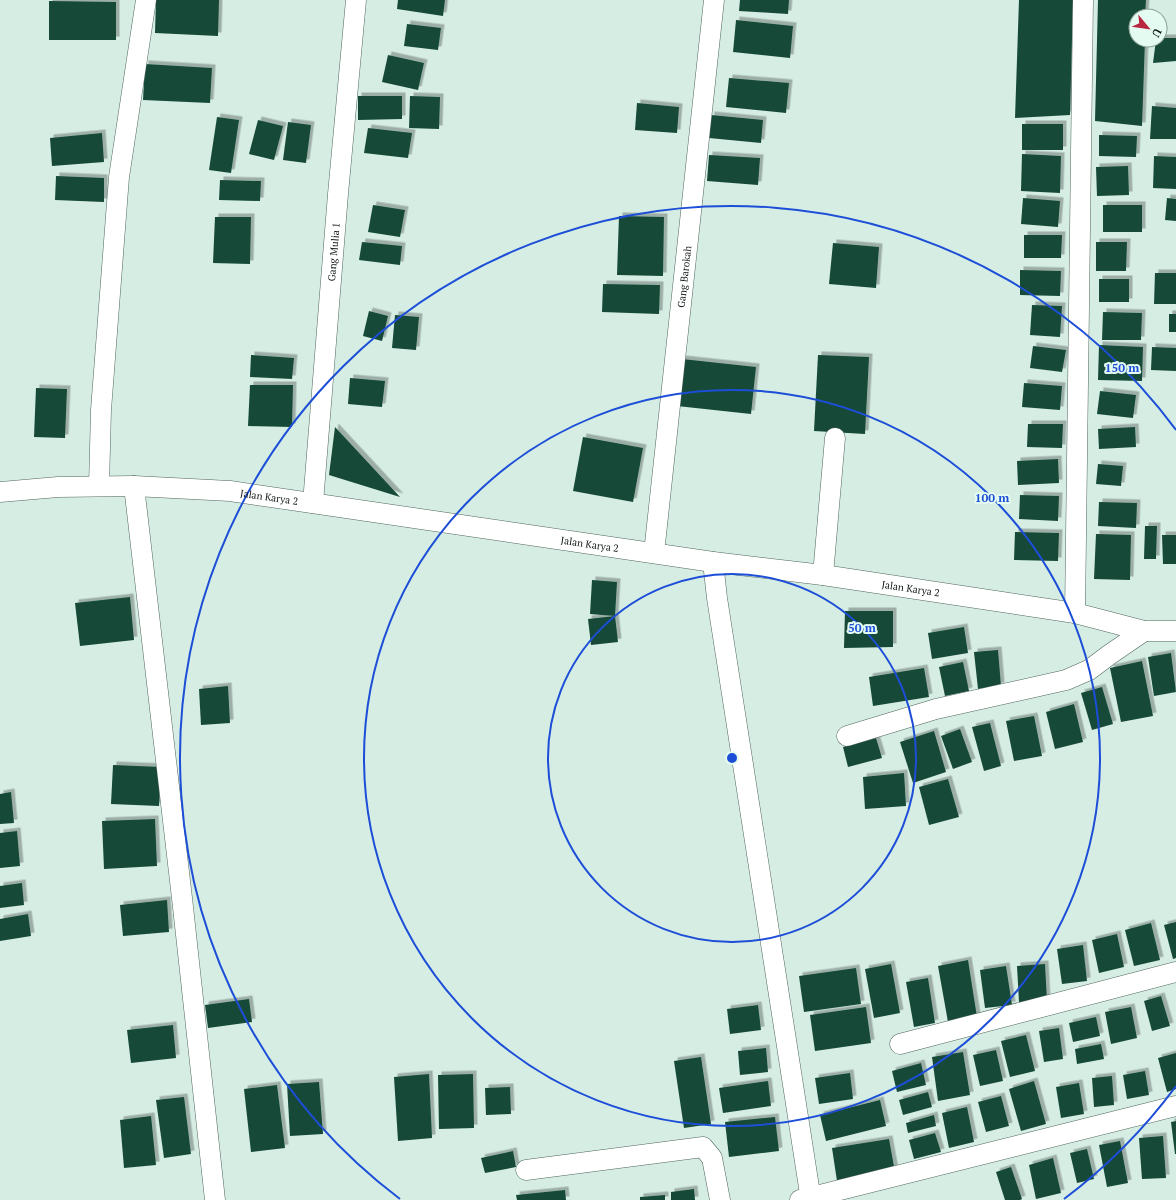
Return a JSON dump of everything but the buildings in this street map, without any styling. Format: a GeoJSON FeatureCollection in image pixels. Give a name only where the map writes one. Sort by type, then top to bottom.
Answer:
{"type":"FeatureCollection","features":[{"type":"Feature","properties":{"kind":"street"},"geometry":{"type":"LineString","coordinates":[[99,486],[101,410],[120,177],[146,0]]}},
{"type":"Feature","properties":{"kind":"street","name":"Gang Mulia 1"},"geometry":{"type":"LineString","coordinates":[[313,503],[356,0]]}},
{"type":"Feature","properties":{"kind":"street","name":"Gang Barokah"},"geometry":{"type":"LineString","coordinates":[[654,553],[714,0]]}},
{"type":"Feature","properties":{"kind":"street"},"geometry":{"type":"LineString","coordinates":[[1075,613],[1083,0]]}},
{"type":"Feature","properties":{"kind":"street"},"geometry":{"type":"LineString","coordinates":[[823,575],[835,438]]}},
{"type":"Feature","properties":{"kind":"street","name":"Jalan Karya 2"},"geometry":{"type":"LineString","coordinates":[[0,492],[58,487],[99,486],[134,486],[230,492],[713,562],[823,575],[1075,613],[1144,631],[1176,632]]}},
{"type":"Feature","properties":{"kind":"street"},"geometry":{"type":"LineString","coordinates":[[134,486],[215,1200]]}},
{"type":"Feature","properties":{"kind":"street"},"geometry":{"type":"LineString","coordinates":[[713,562],[717,598],[807,1199],[1176,1106]]}},
{"type":"Feature","properties":{"kind":"street"},"geometry":{"type":"LineString","coordinates":[[847,736],[936,709],[1066,680],[1089,670],[1144,631]]}},
{"type":"Feature","properties":{"kind":"street"},"geometry":{"type":"LineString","coordinates":[[900,1044],[1176,972]]}},
{"type":"Feature","properties":{"kind":"street"},"geometry":{"type":"LineString","coordinates":[[526,1170],[703,1147],[712,1158],[720,1200]]}}]}
